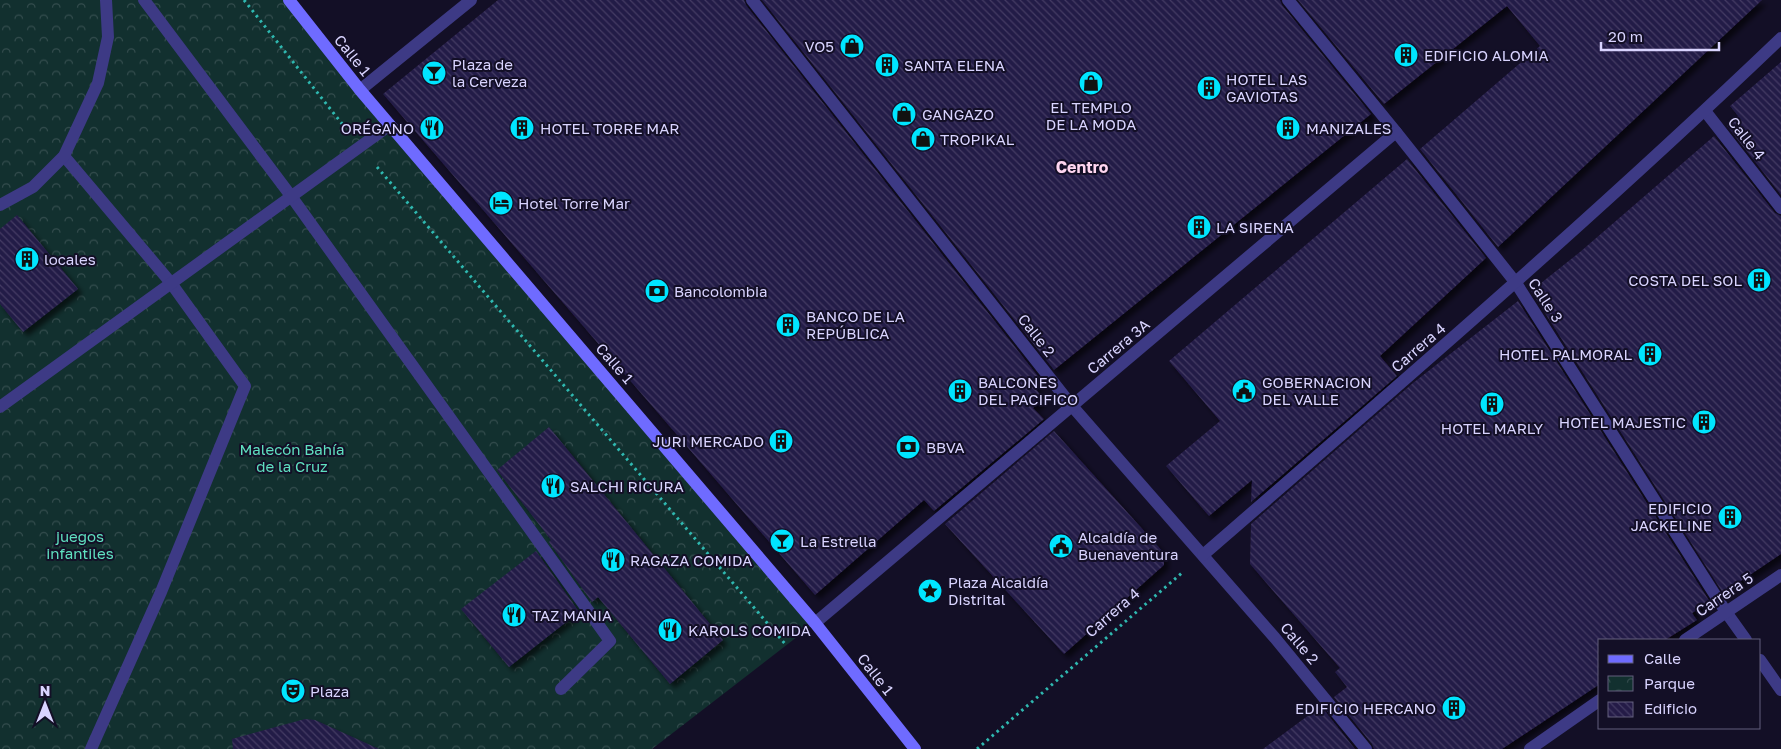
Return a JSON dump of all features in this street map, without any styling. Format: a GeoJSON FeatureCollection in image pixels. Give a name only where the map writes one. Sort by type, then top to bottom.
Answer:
{"type":"FeatureCollection","features":[{"type":"Feature","properties":{"kind":"main road","name":"Calle 1"},"geometry":{"type":"LineString","coordinates":[[289,0],[360,90],[815,623],[915,749]]}},
{"type":"Feature","properties":{"kind":"street"},"geometry":{"type":"LineString","coordinates":[[0,205],[33,187],[64,156],[98,83],[108,37],[106,0]]}},
{"type":"Feature","properties":{"kind":"street"},"geometry":{"type":"LineString","coordinates":[[144,0],[291,196],[610,641],[561,689]]}},
{"type":"Feature","properties":{"kind":"street"},"geometry":{"type":"LineString","coordinates":[[360,90],[471,0]]}},
{"type":"Feature","properties":{"kind":"street","name":"Calle 2"},"geometry":{"type":"LineString","coordinates":[[752,0],[1072,406],[1275,638],[1366,749]]}},
{"type":"Feature","properties":{"kind":"street","name":"Calle 3"},"geometry":{"type":"LineString","coordinates":[[1288,0],[1516,283],[1726,612],[1745,639]]}},
{"type":"Feature","properties":{"kind":"street","name":"Carrera 4"},"geometry":{"type":"LineString","coordinates":[[1203,556],[1516,283],[1705,111],[1781,38]]}},
{"type":"Feature","properties":{"kind":"street","name":"Calle 4"},"geometry":{"type":"LineString","coordinates":[[1705,111],[1781,208]]}},
{"type":"Feature","properties":{"kind":"street"},"geometry":{"type":"LineString","coordinates":[[0,407],[390,125]]}},
{"type":"Feature","properties":{"kind":"street","name":"Carrera 3A"},"geometry":{"type":"LineString","coordinates":[[815,623],[1396,132]]}},
{"type":"Feature","properties":{"kind":"street"},"geometry":{"type":"LineString","coordinates":[[64,156],[171,283],[246,386],[161,592],[91,749]]}},
{"type":"Feature","properties":{"kind":"street","name":"Carrera 5"},"geometry":{"type":"LineString","coordinates":[[1686,639],[1781,575]]}},
{"type":"Feature","properties":{"kind":"street"},"geometry":{"type":"LineString","coordinates":[[1761,661],[1781,690]]}},
{"type":"Feature","properties":{"kind":"street"},"geometry":{"type":"LineString","coordinates":[[1530,749],[1598,701]]}},
{"type":"Feature","properties":{"kind":"path"},"geometry":{"type":"LineString","coordinates":[[244,0],[359,147],[786,645]]}},
{"type":"Feature","properties":{"kind":"path","name":"Carrera 4"},"geometry":{"type":"LineString","coordinates":[[977,749],[1203,556]]}},
{"type":"Feature","properties":{"kind":"green space","name":"Malecón Bahía de la Cruz"},"geometry":{"type":"Polygon","coordinates":[[[0,0],[289,0],[815,623],[652,749],[0,749],[0,0]]]}},
{"type":"Feature","properties":{"kind":"building"},"geometry":{"type":"Polygon","coordinates":[[[498,0],[744,0],[746,5],[1041,380],[1034,387],[1044,399],[1033,408],[1044,419],[934,511],[924,500],[815,595],[383,94],[498,0]]]}},
{"type":"Feature","properties":{"kind":"building"},"geometry":{"type":"Polygon","coordinates":[[[762,0],[1280,0],[1282,5],[1371,114],[1054,370],[762,0]]]}},
{"type":"Feature","properties":{"kind":"building"},"geometry":{"type":"Polygon","coordinates":[[[1298,0],[1762,0],[1498,247],[1420,149],[1540,46],[1507,6],[1384,104],[1298,0]]]}},
{"type":"Feature","properties":{"kind":"building"},"geometry":{"type":"Polygon","coordinates":[[[1781,62],[1781,195],[1727,126],[1738,116],[1730,106],[1781,62]]]}},
{"type":"Feature","properties":{"kind":"building"},"geometry":{"type":"Polygon","coordinates":[[[1714,136],[1775,213],[1781,216],[1781,554],[1723,593],[1531,291],[1580,252],[1714,136]]]}},
{"type":"Feature","properties":{"kind":"building"},"geometry":{"type":"Polygon","coordinates":[[[1407,159],[1486,258],[1380,356],[1397,376],[1251,502],[1252,480],[1209,516],[1166,466],[1220,421],[1169,361],[1407,159]]]}},
{"type":"Feature","properties":{"kind":"building","name":"locales"},"geometry":{"type":"Polygon","coordinates":[[[17,215],[78,289],[23,332],[0,304],[0,229],[17,215]]]}},
{"type":"Feature","properties":{"kind":"building"},"geometry":{"type":"Polygon","coordinates":[[[1518,301],[1710,602],[1692,613],[1697,620],[1667,639],[1598,639],[1598,685],[1502,749],[1374,749],[1334,697],[1347,687],[1335,672],[1340,668],[1250,564],[1251,524],[1413,383],[1518,301]]]}},
{"type":"Feature","properties":{"kind":"building"},"geometry":{"type":"Polygon","coordinates":[[[549,427],[723,640],[670,684],[598,597],[592,602],[549,542],[551,540],[497,470],[549,427]]]}},
{"type":"Feature","properties":{"kind":"building","name":"Alcaldía de Buenaventura"},"geometry":{"type":"Polygon","coordinates":[[[1054,431],[1164,553],[1164,565],[1064,654],[945,524],[1054,431]]]}},
{"type":"Feature","properties":{"kind":"building","name":"TAZ MANIA"},"geometry":{"type":"Polygon","coordinates":[[[536,551],[579,612],[509,667],[461,609],[536,551]]]}},
{"type":"Feature","properties":{"kind":"building"},"geometry":{"type":"Polygon","coordinates":[[[1321,706],[1355,749],[1263,749],[1321,706]]]}},
{"type":"Feature","properties":{"kind":"building"},"geometry":{"type":"Polygon","coordinates":[[[305,719],[315,720],[379,749],[233,749],[232,739],[305,719]]]}},
{"type":"Feature","properties":{"kind":"place","name":"VO5"},"geometry":{"type":"Point","coordinates":[852,46]}},
{"type":"Feature","properties":{"kind":"place","name":"EDIFICIO ALOMIA"},"geometry":{"type":"Point","coordinates":[1406,55]}},
{"type":"Feature","properties":{"kind":"place","name":"SANTA ELENA"},"geometry":{"type":"Point","coordinates":[887,65]}},
{"type":"Feature","properties":{"kind":"place","name":"Plaza de la Cerveza"},"geometry":{"type":"Point","coordinates":[434,73]}},
{"type":"Feature","properties":{"kind":"place","name":"EL TEMPLO DE LA MODA"},"geometry":{"type":"Point","coordinates":[1091,83]}},
{"type":"Feature","properties":{"kind":"place","name":"HOTEL LAS GAVIOTAS"},"geometry":{"type":"Point","coordinates":[1209,88]}},
{"type":"Feature","properties":{"kind":"place","name":"GANGAZO"},"geometry":{"type":"Point","coordinates":[904,114]}},
{"type":"Feature","properties":{"kind":"place","name":"ORÉGANO"},"geometry":{"type":"Point","coordinates":[432,128]}},
{"type":"Feature","properties":{"kind":"place","name":"HOTEL TORRE MAR"},"geometry":{"type":"Point","coordinates":[522,128]}},
{"type":"Feature","properties":{"kind":"place","name":"MANIZALES"},"geometry":{"type":"Point","coordinates":[1288,128]}},
{"type":"Feature","properties":{"kind":"place","name":"TROPIKAL"},"geometry":{"type":"Point","coordinates":[923,139]}},
{"type":"Feature","properties":{"kind":"place","name":"Hotel Torre Mar"},"geometry":{"type":"Point","coordinates":[501,203]}},
{"type":"Feature","properties":{"kind":"place","name":"LA SIRENA"},"geometry":{"type":"Point","coordinates":[1199,227]}},
{"type":"Feature","properties":{"kind":"place","name":"locales"},"geometry":{"type":"Point","coordinates":[27,259]}},
{"type":"Feature","properties":{"kind":"place","name":"COSTA DEL SOL"},"geometry":{"type":"Point","coordinates":[1759,280]}},
{"type":"Feature","properties":{"kind":"place","name":"Bancolombia"},"geometry":{"type":"Point","coordinates":[657,291]}},
{"type":"Feature","properties":{"kind":"place","name":"BANCO DE LA REPÚBLICA"},"geometry":{"type":"Point","coordinates":[788,325]}},
{"type":"Feature","properties":{"kind":"place","name":"HOTEL PALMORAL"},"geometry":{"type":"Point","coordinates":[1650,354]}},
{"type":"Feature","properties":{"kind":"place","name":"BALCONES DEL PACIFICO"},"geometry":{"type":"Point","coordinates":[960,391]}},
{"type":"Feature","properties":{"kind":"place","name":"GOBERNACION DEL VALLE"},"geometry":{"type":"Point","coordinates":[1244,391]}},
{"type":"Feature","properties":{"kind":"place","name":"HOTEL MARLY"},"geometry":{"type":"Point","coordinates":[1492,404]}},
{"type":"Feature","properties":{"kind":"place","name":"HOTEL MAJESTIC"},"geometry":{"type":"Point","coordinates":[1704,422]}},
{"type":"Feature","properties":{"kind":"place","name":"JURI MERCADO"},"geometry":{"type":"Point","coordinates":[781,441]}},
{"type":"Feature","properties":{"kind":"place","name":"BBVA"},"geometry":{"type":"Point","coordinates":[908,447]}},
{"type":"Feature","properties":{"kind":"place","name":"SALCHI RICURA"},"geometry":{"type":"Point","coordinates":[553,486]}},
{"type":"Feature","properties":{"kind":"place","name":"EDIFICIO JACKELINE"},"geometry":{"type":"Point","coordinates":[1730,517]}},
{"type":"Feature","properties":{"kind":"place","name":"La Estrella"},"geometry":{"type":"Point","coordinates":[782,541]}},
{"type":"Feature","properties":{"kind":"place","name":"Alcaldía de Buenaventura"},"geometry":{"type":"Point","coordinates":[1061,546]}},
{"type":"Feature","properties":{"kind":"place","name":"RAGAZA COMIDA"},"geometry":{"type":"Point","coordinates":[613,560]}},
{"type":"Feature","properties":{"kind":"place","name":"Plaza Alcaldía Distrital"},"geometry":{"type":"Point","coordinates":[930,591]}},
{"type":"Feature","properties":{"kind":"place","name":"TAZ MANIA"},"geometry":{"type":"Point","coordinates":[514,615]}},
{"type":"Feature","properties":{"kind":"place","name":"KAROLS COMIDA"},"geometry":{"type":"Point","coordinates":[670,630]}},
{"type":"Feature","properties":{"kind":"place","name":"Plaza"},"geometry":{"type":"Point","coordinates":[293,691]}},
{"type":"Feature","properties":{"kind":"place","name":"EDIFICIO HERCANO"},"geometry":{"type":"Point","coordinates":[1454,708]}},
{"type":"Feature","properties":{"kind":"district","name":"Centro"},"geometry":{"type":"Point","coordinates":[1082,167]}},
{"type":"Feature","properties":{"kind":"park label","name":"juegos infantiles"},"geometry":{"type":"Point","coordinates":[80,544]}}]}
